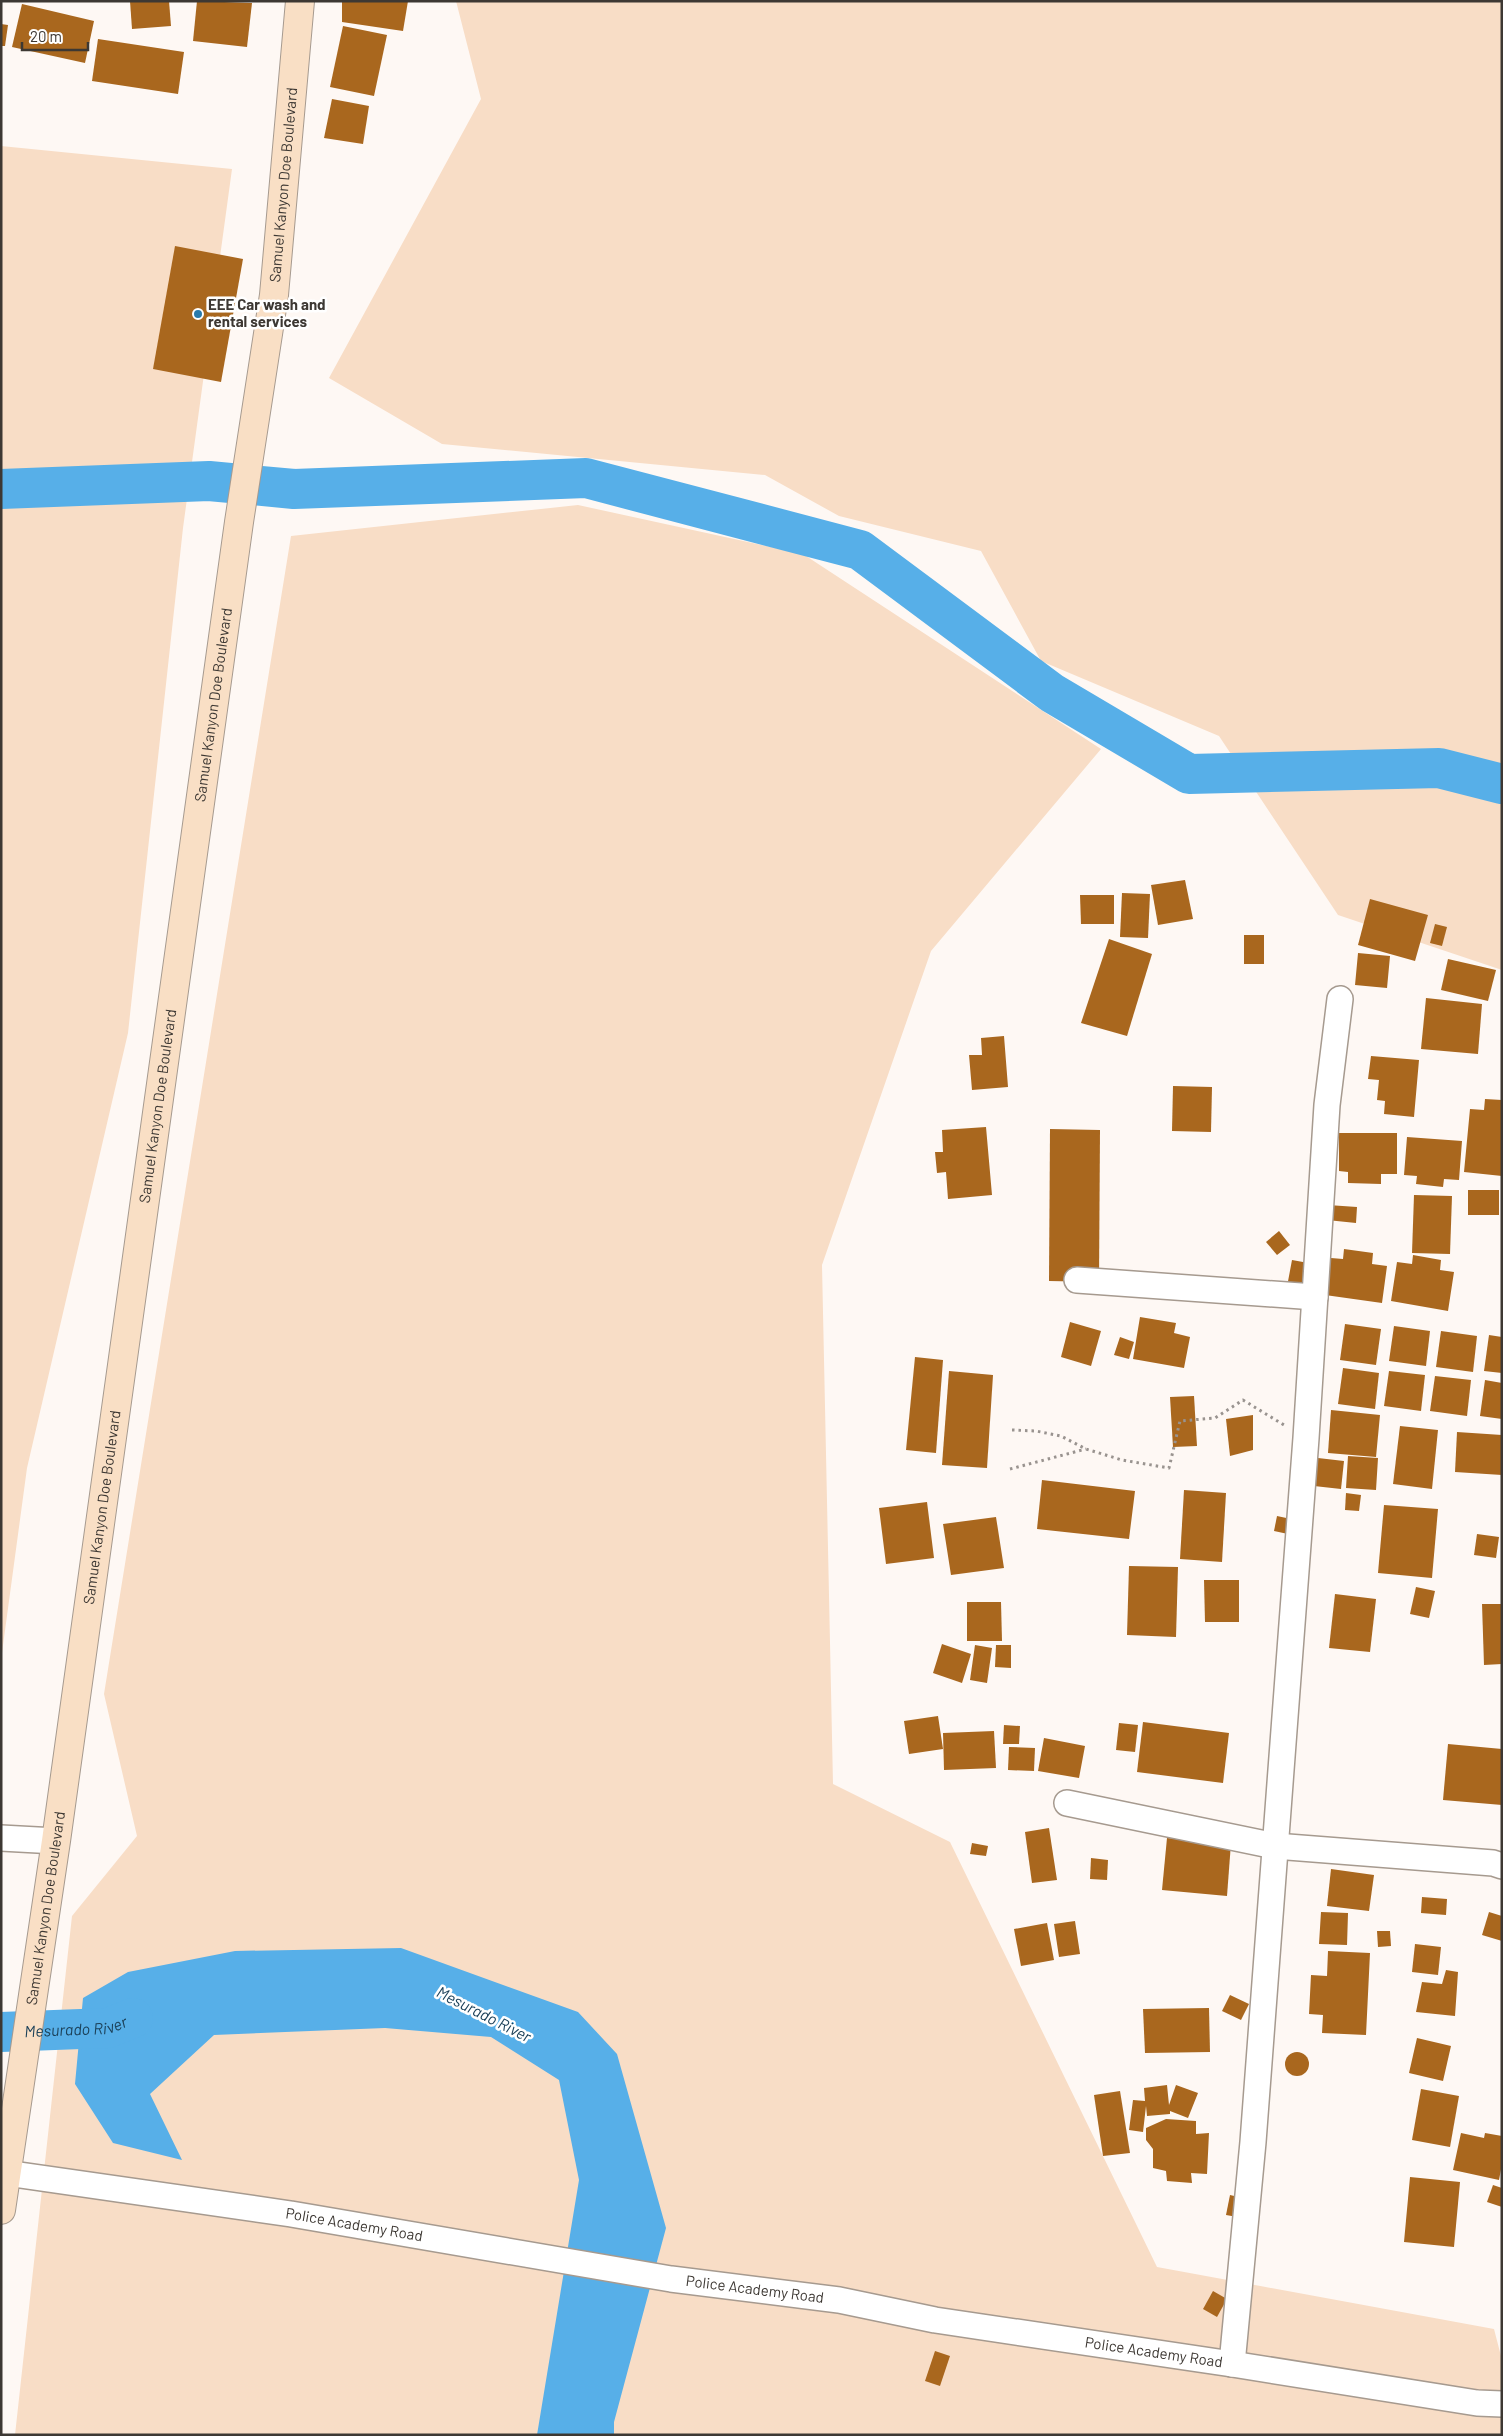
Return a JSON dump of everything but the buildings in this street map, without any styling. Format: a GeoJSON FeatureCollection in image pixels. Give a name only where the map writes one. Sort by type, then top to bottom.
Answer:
{"type":"FeatureCollection","features":[{"type":"Feature","properties":{"kind":"street","name":"Samuel Kanyon Doe Boulevard"},"geometry":{"type":"LineString","coordinates":[[1,2210],[56,1841],[239,522],[274,295],[300,1]]}},
{"type":"Feature","properties":{"kind":"street"},"geometry":{"type":"LineString","coordinates":[[1232,2364],[1253,2142],[1306,1438],[1327,1106],[1340,999]]}},
{"type":"Feature","properties":{"kind":"street"},"geometry":{"type":"LineString","coordinates":[[1078,1280],[1315,1298]]}},
{"type":"Feature","properties":{"kind":"street"},"geometry":{"type":"LineString","coordinates":[[1067,1803],[1275,1846],[1492,1863],[1502,1866]]}},
{"type":"Feature","properties":{"kind":"street"},"geometry":{"type":"LineString","coordinates":[[1,1838],[56,1841]]}},
{"type":"Feature","properties":{"kind":"street","name":"Police Academy Road"},"geometry":{"type":"LineString","coordinates":[[6,2173],[292,2214],[671,2279],[839,2300],[935,2320],[1477,2403],[1502,2404]]}},
{"type":"Feature","properties":{"kind":"path"},"geometry":{"type":"LineString","coordinates":[[1012,1430],[1036,1431],[1061,1436],[1086,1449],[1122,1460],[1169,1468],[1180,1421],[1215,1418],[1243,1400],[1306,1438]]}},
{"type":"Feature","properties":{"kind":"path"},"geometry":{"type":"LineString","coordinates":[[1010,1469],[1086,1449]]}},
{"type":"Feature","properties":{"kind":"shaded area"},"geometry":{"type":"Polygon","coordinates":[[[456,1],[1502,1],[1502,970],[1338,915],[1219,736],[1041,661],[981,551],[839,516],[765,475],[442,444],[329,378],[481,99],[456,1]]]}},
{"type":"Feature","properties":{"kind":"shaded area"},"geometry":{"type":"Polygon","coordinates":[[[1,146],[232,169],[183,528],[128,1033],[27,1468],[1,1660],[1,146]]]}},
{"type":"Feature","properties":{"kind":"shaded area"},"geometry":{"type":"Polygon","coordinates":[[[578,505],[803,554],[1101,749],[931,951],[822,1265],[833,1784],[950,1842],[1157,2267],[1494,2329],[1502,2360],[1502,2435],[15,2435],[72,1916],[137,1836],[104,1694],[291,536],[578,505]]]}},
{"type":"Feature","properties":{"kind":"water"},"geometry":{"type":"Polygon","coordinates":[[[401,1948],[578,2012],[617,2054],[666,2228],[614,2422],[614,2435],[537,2435],[579,2180],[559,2080],[491,2037],[385,2028],[214,2035],[150,2094],[182,2160],[113,2143],[75,2084],[83,1998],[128,1972],[235,1951],[401,1948]]]}},
{"type":"Feature","properties":{"kind":"waterway"},"geometry":{"type":"LineString","coordinates":[[1,489],[209,481],[294,489],[586,478],[860,550],[1052,693],[1189,774],[1439,768],[1502,784]]}},
{"type":"Feature","properties":{"kind":"waterway","name":"Mesurado River"},"geometry":{"type":"LineString","coordinates":[[1,2032],[108,2028],[133,2018]]}},
{"type":"Feature","properties":{"kind":"place","name":"EEE Car wash and rental services"},"geometry":{"type":"Point","coordinates":[198,314]}}]}
